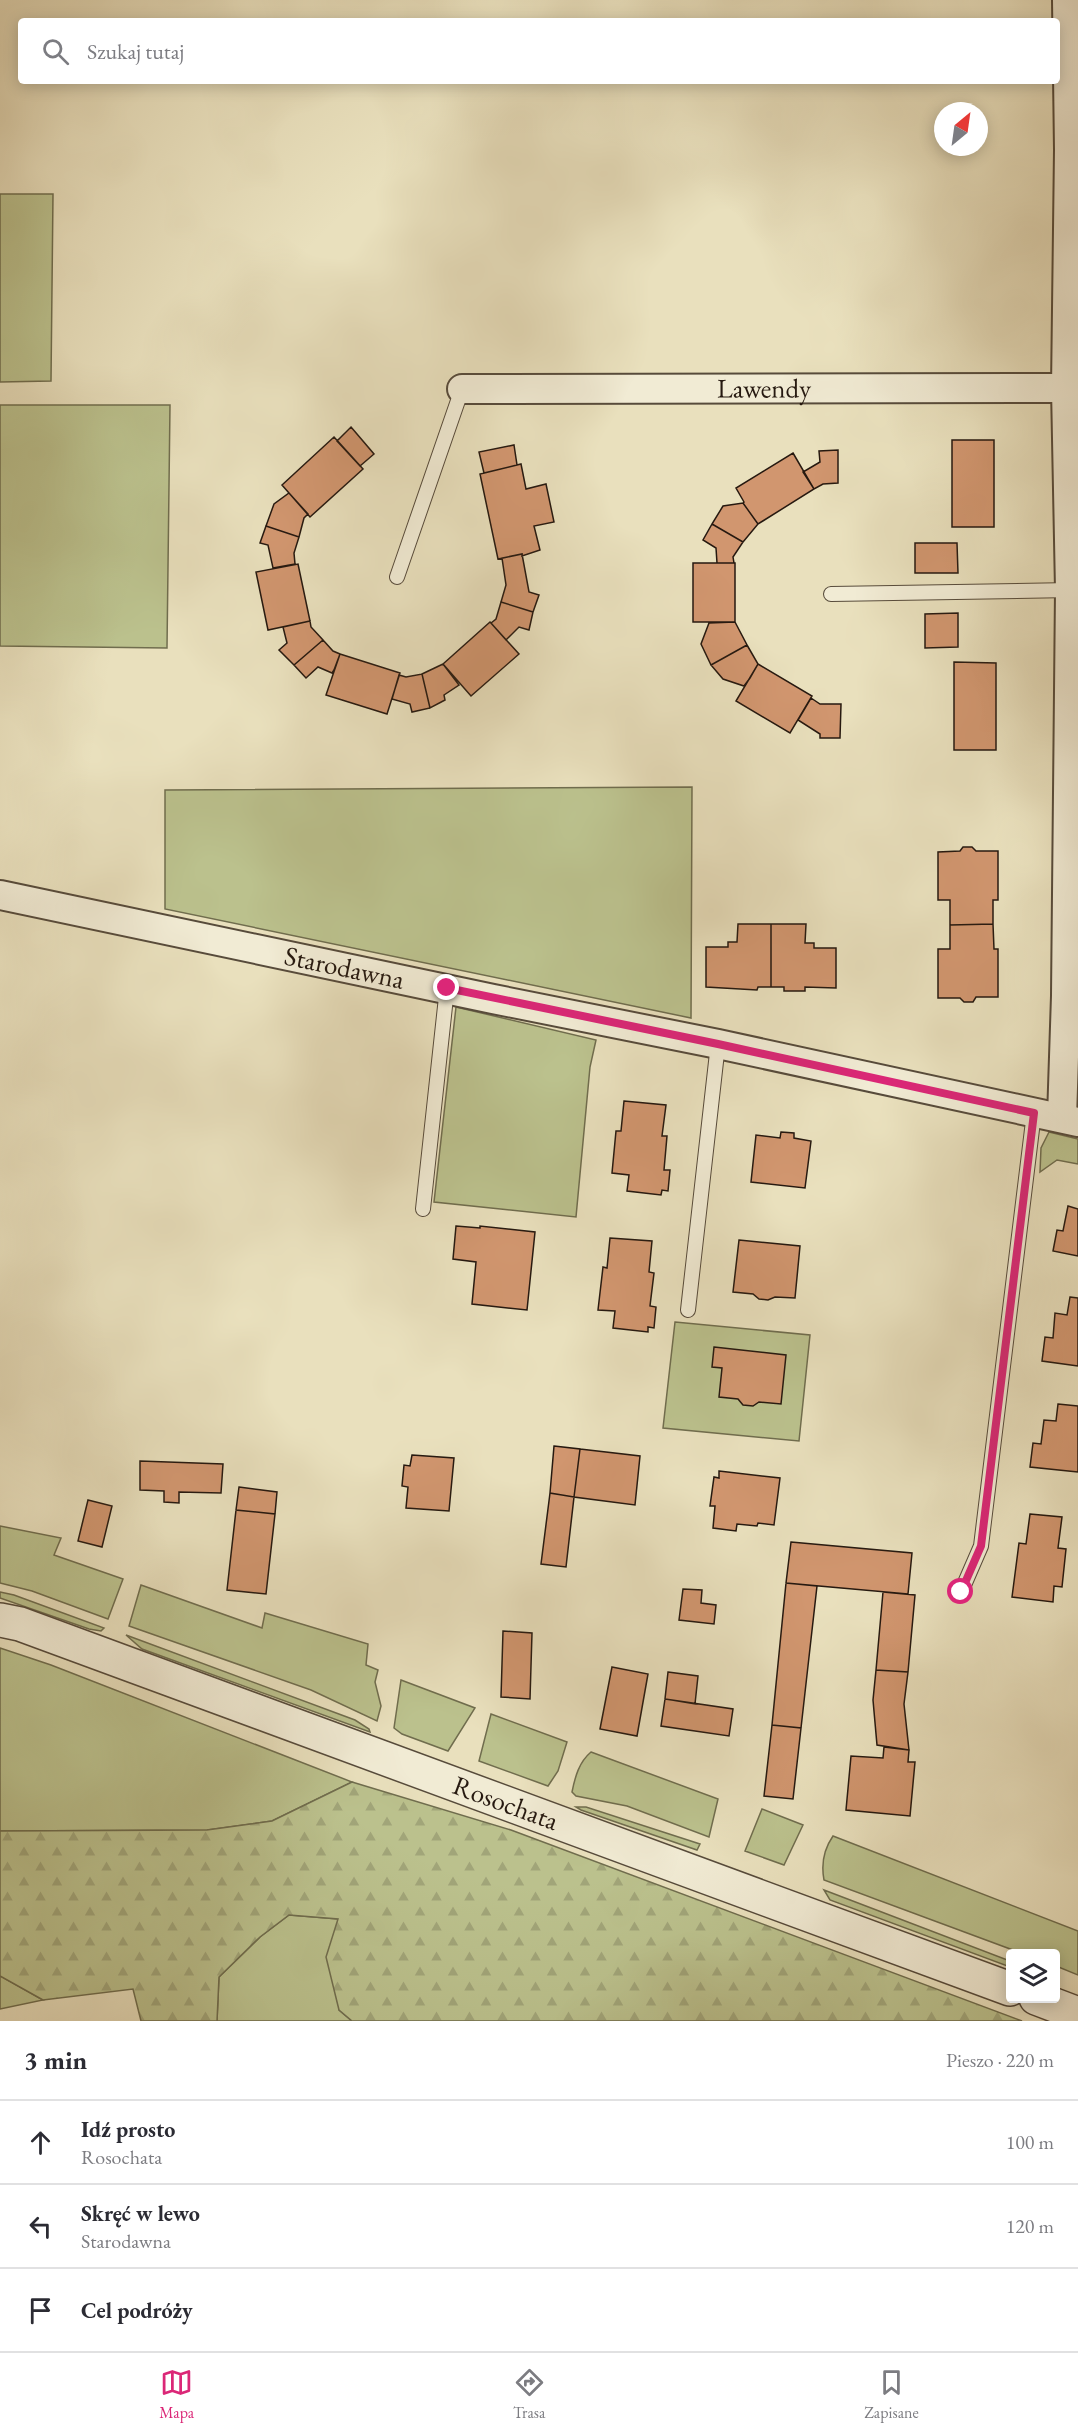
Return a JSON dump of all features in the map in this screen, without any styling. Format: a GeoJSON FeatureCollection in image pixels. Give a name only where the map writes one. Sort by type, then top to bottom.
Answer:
{"type":"FeatureCollection","features":[{"type":"Feature","properties":{"kind":"street"},"geometry":{"type":"LineString","coordinates":[[1067,0],[1073,150],[1066,388],[1074,590],[1066,996],[1070,1120]]}},
{"type":"Feature","properties":{"kind":"street","name":"Lawendy"},"geometry":{"type":"LineString","coordinates":[[462,389],[1066,388]]}},
{"type":"Feature","properties":{"kind":"street","name":"Starodawna"},"geometry":{"type":"LineString","coordinates":[[0,895],[718,1044],[1070,1120]]}},
{"type":"Feature","properties":{"kind":"street","name":"Rosochata"},"geometry":{"type":"LineString","coordinates":[[0,1620],[31,1628],[1006,1987]]}},
{"type":"Feature","properties":{"kind":"street"},"geometry":{"type":"LineString","coordinates":[[1049,2003],[1078,2014]]}},
{"type":"Feature","properties":{"kind":"lane"},"geometry":{"type":"LineString","coordinates":[[397,576],[462,389]]}},
{"type":"Feature","properties":{"kind":"lane"},"geometry":{"type":"LineString","coordinates":[[831,594],[1074,590]]}},
{"type":"Feature","properties":{"kind":"lane"},"geometry":{"type":"LineString","coordinates":[[423,1209],[447,988]]}},
{"type":"Feature","properties":{"kind":"lane"},"geometry":{"type":"LineString","coordinates":[[688,1310],[718,1044]]}},
{"type":"Feature","properties":{"kind":"lane"},"geometry":{"type":"LineString","coordinates":[[961,1592],[981,1546],[1034,1113]]}},
{"type":"Feature","properties":{"kind":"green space"},"geometry":{"type":"Polygon","coordinates":[[[0,194],[53,194],[51,381],[0,382],[0,194]]]}},
{"type":"Feature","properties":{"kind":"green space"},"geometry":{"type":"Polygon","coordinates":[[[0,405],[170,405],[167,648],[0,646],[0,405]]]}},
{"type":"Feature","properties":{"kind":"green space"},"geometry":{"type":"Polygon","coordinates":[[[692,787],[691,1018],[165,909],[165,790],[692,787]]]}},
{"type":"Feature","properties":{"kind":"green space"},"geometry":{"type":"Polygon","coordinates":[[[456,1007],[596,1040],[590,1067],[576,1217],[434,1202],[456,1007]]]}},
{"type":"Feature","properties":{"kind":"green space"},"geometry":{"type":"Polygon","coordinates":[[[1049,1132],[1078,1139],[1078,1164],[1057,1160],[1040,1172],[1041,1148],[1049,1132]]]}},
{"type":"Feature","properties":{"kind":"green space"},"geometry":{"type":"Polygon","coordinates":[[[675,1322],[810,1335],[799,1441],[663,1428],[675,1322]]]}},
{"type":"Feature","properties":{"kind":"green space"},"geometry":{"type":"Polygon","coordinates":[[[0,1526],[61,1538],[54,1555],[123,1579],[108,1619],[32,1591],[0,1583],[0,1526]]]}},
{"type":"Feature","properties":{"kind":"green space"},"geometry":{"type":"Polygon","coordinates":[[[141,1585],[262,1628],[265,1613],[368,1644],[366,1665],[378,1670],[375,1682],[381,1706],[377,1721],[311,1690],[129,1626],[141,1585]]]}},
{"type":"Feature","properties":{"kind":"green space"},"geometry":{"type":"Polygon","coordinates":[[[0,1592],[104,1628],[101,1631],[89,1629],[0,1598],[0,1592]]]}},
{"type":"Feature","properties":{"kind":"green space"},"geometry":{"type":"Polygon","coordinates":[[[126,1635],[355,1720],[370,1732],[142,1649],[126,1635]]]}},
{"type":"Feature","properties":{"kind":"green space"},"geometry":{"type":"Polygon","coordinates":[[[0,1648],[51,1665],[352,1782],[272,1821],[207,1830],[0,1831],[0,1648]]]}},
{"type":"Feature","properties":{"kind":"green space"},"geometry":{"type":"Polygon","coordinates":[[[401,1680],[475,1708],[448,1751],[402,1734],[394,1728],[401,1680]]]}},
{"type":"Feature","properties":{"kind":"green space"},"geometry":{"type":"Polygon","coordinates":[[[491,1714],[567,1742],[558,1771],[548,1786],[479,1761],[491,1714]]]}},
{"type":"Feature","properties":{"kind":"green space"},"geometry":{"type":"Polygon","coordinates":[[[591,1752],[718,1799],[709,1837],[627,1806],[576,1796],[572,1792],[576,1775],[583,1760],[591,1752]]]}},
{"type":"Feature","properties":{"kind":"green space"},"geometry":{"type":"Polygon","coordinates":[[[352,1782],[511,1830],[1022,2021],[352,2021],[339,2010],[326,1957],[338,1919],[289,1915],[260,1937],[219,1977],[217,2021],[141,2021],[133,1989],[43,2000],[0,1976],[0,1831],[207,1830],[272,1821],[352,1782]]]}},
{"type":"Feature","properties":{"kind":"green space"},"geometry":{"type":"Polygon","coordinates":[[[576,1807],[586,1807],[700,1844],[697,1850],[576,1807]]]}},
{"type":"Feature","properties":{"kind":"green space"},"geometry":{"type":"Polygon","coordinates":[[[762,1809],[803,1825],[784,1865],[745,1851],[762,1809]]]}},
{"type":"Feature","properties":{"kind":"green space"},"geometry":{"type":"Polygon","coordinates":[[[833,1836],[1078,1931],[1078,1975],[1060,1968],[1060,1949],[1010,1949],[824,1880],[823,1868],[827,1846],[833,1836]]]}},
{"type":"Feature","properties":{"kind":"green space"},"geometry":{"type":"Polygon","coordinates":[[[824,1890],[1006,1959],[1006,1966],[830,1900],[824,1890]]]}},
{"type":"Feature","properties":{"kind":"green space"},"geometry":{"type":"Polygon","coordinates":[[[289,1915],[339,1919],[339,2010],[352,2021],[217,2021],[219,1977],[260,1937],[289,1915]]]}},
{"type":"Feature","properties":{"kind":"green space"},"geometry":{"type":"Polygon","coordinates":[[[0,1976],[43,2000],[0,2009],[0,1976]]]}},
{"type":"Feature","properties":{"kind":"building"},"geometry":{"type":"Polygon","coordinates":[[[351,427],[374,454],[360,466],[337,441],[351,427]]]}},
{"type":"Feature","properties":{"kind":"building"},"geometry":{"type":"Polygon","coordinates":[[[334,437],[363,469],[310,517],[282,485],[334,437]]]}},
{"type":"Feature","properties":{"kind":"building"},"geometry":{"type":"Polygon","coordinates":[[[952,440],[994,440],[994,527],[952,527],[952,440]]]}},
{"type":"Feature","properties":{"kind":"building"},"geometry":{"type":"Polygon","coordinates":[[[514,445],[517,465],[484,473],[479,452],[514,445]]]}},
{"type":"Feature","properties":{"kind":"building"},"geometry":{"type":"Polygon","coordinates":[[[838,450],[838,483],[823,484],[814,489],[803,472],[820,462],[819,451],[838,450]]]}},
{"type":"Feature","properties":{"kind":"building"},"geometry":{"type":"Polygon","coordinates":[[[793,453],[814,489],[758,524],[743,503],[736,488],[793,453]]]}},
{"type":"Feature","properties":{"kind":"building"},"geometry":{"type":"Polygon","coordinates":[[[521,464],[526,489],[546,484],[554,522],[534,526],[540,550],[522,556],[522,554],[498,559],[480,474],[521,464]]]}},
{"type":"Feature","properties":{"kind":"building"},"geometry":{"type":"Polygon","coordinates":[[[289,493],[308,514],[304,518],[299,537],[266,526],[274,504],[289,493]]]}},
{"type":"Feature","properties":{"kind":"building"},"geometry":{"type":"Polygon","coordinates":[[[743,503],[758,524],[743,542],[712,524],[723,506],[743,503]]]}},
{"type":"Feature","properties":{"kind":"building"},"geometry":{"type":"Polygon","coordinates":[[[712,524],[743,542],[733,557],[734,563],[717,563],[716,548],[703,540],[712,524]]]}},
{"type":"Feature","properties":{"kind":"building"},"geometry":{"type":"Polygon","coordinates":[[[266,526],[299,537],[294,553],[295,564],[273,568],[268,545],[260,543],[266,526]]]}},
{"type":"Feature","properties":{"kind":"building"},"geometry":{"type":"Polygon","coordinates":[[[915,543],[957,543],[958,573],[915,573],[915,543]]]}},
{"type":"Feature","properties":{"kind":"building"},"geometry":{"type":"Polygon","coordinates":[[[522,554],[529,592],[539,595],[533,612],[501,602],[506,585],[502,558],[522,554]]]}},
{"type":"Feature","properties":{"kind":"building"},"geometry":{"type":"Polygon","coordinates":[[[693,563],[735,563],[735,622],[693,622],[693,563]]]}},
{"type":"Feature","properties":{"kind":"building"},"geometry":{"type":"Polygon","coordinates":[[[298,564],[310,621],[268,630],[256,572],[298,564]]]}},
{"type":"Feature","properties":{"kind":"building"},"geometry":{"type":"Polygon","coordinates":[[[501,602],[533,612],[529,630],[519,627],[506,640],[491,623],[496,619],[501,602]]]}},
{"type":"Feature","properties":{"kind":"building"},"geometry":{"type":"Polygon","coordinates":[[[958,613],[958,647],[925,648],[925,614],[958,613]]]}},
{"type":"Feature","properties":{"kind":"building"},"geometry":{"type":"Polygon","coordinates":[[[310,621],[311,627],[323,640],[294,665],[279,650],[287,643],[283,627],[310,621]]]}},
{"type":"Feature","properties":{"kind":"building"},"geometry":{"type":"Polygon","coordinates":[[[490,622],[519,654],[471,696],[443,664],[490,622]]]}},
{"type":"Feature","properties":{"kind":"building"},"geometry":{"type":"Polygon","coordinates":[[[735,622],[747,645],[711,665],[701,644],[709,623],[735,622]]]}},
{"type":"Feature","properties":{"kind":"building"},"geometry":{"type":"Polygon","coordinates":[[[323,640],[333,651],[340,654],[334,670],[332,673],[318,667],[306,678],[294,665],[323,640]]]}},
{"type":"Feature","properties":{"kind":"building"},"geometry":{"type":"Polygon","coordinates":[[[747,645],[758,664],[750,678],[744,686],[723,679],[711,665],[747,645]]]}},
{"type":"Feature","properties":{"kind":"building"},"geometry":{"type":"Polygon","coordinates":[[[340,654],[400,673],[387,714],[326,695],[340,654]]]}},
{"type":"Feature","properties":{"kind":"building"},"geometry":{"type":"Polygon","coordinates":[[[954,662],[996,663],[996,750],[954,750],[954,662]]]}},
{"type":"Feature","properties":{"kind":"building"},"geometry":{"type":"Polygon","coordinates":[[[443,664],[459,685],[444,695],[445,700],[430,708],[422,674],[443,664]]]}},
{"type":"Feature","properties":{"kind":"building"},"geometry":{"type":"Polygon","coordinates":[[[758,664],[812,696],[790,733],[736,701],[758,664]]]}},
{"type":"Feature","properties":{"kind":"building"},"geometry":{"type":"Polygon","coordinates":[[[422,674],[430,708],[412,712],[410,704],[392,699],[399,675],[406,677],[422,674]]]}},
{"type":"Feature","properties":{"kind":"building"},"geometry":{"type":"Polygon","coordinates":[[[811,698],[820,704],[841,704],[840,738],[820,738],[820,734],[798,720],[811,698]]]}},
{"type":"Feature","properties":{"kind":"building"},"geometry":{"type":"Polygon","coordinates":[[[963,847],[972,847],[976,851],[998,851],[998,900],[993,900],[993,924],[950,925],[950,900],[938,900],[938,852],[960,851],[963,847]]]}},
{"type":"Feature","properties":{"kind":"building"},"geometry":{"type":"Polygon","coordinates":[[[738,924],[771,924],[771,987],[758,987],[757,990],[706,987],[706,947],[728,947],[728,942],[737,942],[738,924]]]}},
{"type":"Feature","properties":{"kind":"building"},"geometry":{"type":"Polygon","coordinates":[[[771,924],[806,924],[805,943],[814,943],[814,948],[836,948],[836,988],[805,987],[805,991],[784,991],[784,987],[771,987],[771,924]]]}},
{"type":"Feature","properties":{"kind":"building"},"geometry":{"type":"Polygon","coordinates":[[[993,924],[994,949],[998,949],[998,997],[976,997],[973,1002],[964,1002],[960,998],[938,998],[938,949],[950,949],[950,925],[993,924]]]}},
{"type":"Feature","properties":{"kind":"building"},"geometry":{"type":"Polygon","coordinates":[[[624,1101],[666,1105],[662,1136],[667,1136],[664,1170],[670,1170],[668,1191],[662,1190],[661,1195],[627,1191],[629,1175],[612,1173],[616,1131],[621,1131],[624,1101]]]}},
{"type":"Feature","properties":{"kind":"building"},"geometry":{"type":"Polygon","coordinates":[[[781,1132],[794,1133],[794,1138],[811,1141],[805,1188],[751,1182],[756,1135],[780,1138],[781,1132]]]}},
{"type":"Feature","properties":{"kind":"building"},"geometry":{"type":"Polygon","coordinates":[[[1068,1206],[1078,1209],[1078,1256],[1053,1251],[1057,1230],[1063,1231],[1068,1206]]]}},
{"type":"Feature","properties":{"kind":"building"},"geometry":{"type":"Polygon","coordinates":[[[456,1226],[480,1228],[480,1226],[535,1232],[527,1310],[472,1304],[476,1262],[453,1259],[456,1226]]]}},
{"type":"Feature","properties":{"kind":"building"},"geometry":{"type":"Polygon","coordinates":[[[610,1238],[652,1241],[649,1272],[654,1273],[650,1306],[656,1307],[654,1328],[648,1327],[648,1332],[613,1328],[615,1311],[598,1310],[603,1267],[607,1268],[610,1238]]]}},
{"type":"Feature","properties":{"kind":"building"},"geometry":{"type":"Polygon","coordinates":[[[739,1240],[800,1246],[795,1298],[775,1297],[768,1300],[759,1299],[753,1294],[733,1292],[739,1240]]]}},
{"type":"Feature","properties":{"kind":"building"},"geometry":{"type":"Polygon","coordinates":[[[1070,1297],[1078,1298],[1078,1366],[1042,1361],[1045,1337],[1053,1338],[1055,1313],[1067,1315],[1070,1297]]]}},
{"type":"Feature","properties":{"kind":"building"},"geometry":{"type":"Polygon","coordinates":[[[714,1347],[786,1355],[781,1404],[759,1402],[753,1406],[743,1405],[738,1399],[719,1397],[722,1368],[712,1367],[714,1347]]]}},
{"type":"Feature","properties":{"kind":"building"},"geometry":{"type":"Polygon","coordinates":[[[1058,1404],[1078,1406],[1078,1472],[1030,1467],[1033,1443],[1041,1444],[1044,1420],[1056,1421],[1058,1404]]]}},
{"type":"Feature","properties":{"kind":"building"},"geometry":{"type":"Polygon","coordinates":[[[554,1446],[580,1449],[574,1497],[550,1493],[554,1446]]]}},
{"type":"Feature","properties":{"kind":"building"},"geometry":{"type":"Polygon","coordinates":[[[580,1449],[640,1456],[635,1505],[574,1497],[580,1449]]]}},
{"type":"Feature","properties":{"kind":"building"},"geometry":{"type":"Polygon","coordinates":[[[412,1455],[454,1458],[449,1511],[406,1508],[408,1487],[402,1486],[404,1465],[410,1466],[412,1455]]]}},
{"type":"Feature","properties":{"kind":"building"},"geometry":{"type":"Polygon","coordinates":[[[140,1461],[223,1464],[221,1493],[179,1492],[179,1503],[164,1502],[164,1491],[140,1490],[140,1461]]]}},
{"type":"Feature","properties":{"kind":"building"},"geometry":{"type":"Polygon","coordinates":[[[719,1471],[780,1478],[774,1525],[737,1524],[736,1531],[713,1528],[715,1506],[710,1506],[714,1477],[719,1478],[719,1471]]]}},
{"type":"Feature","properties":{"kind":"building"},"geometry":{"type":"Polygon","coordinates":[[[239,1487],[277,1492],[275,1514],[236,1510],[239,1487]]]}},
{"type":"Feature","properties":{"kind":"building"},"geometry":{"type":"Polygon","coordinates":[[[550,1493],[574,1497],[566,1567],[541,1564],[550,1493]]]}},
{"type":"Feature","properties":{"kind":"building"},"geometry":{"type":"Polygon","coordinates":[[[88,1500],[112,1506],[102,1547],[78,1541],[88,1500]]]}},
{"type":"Feature","properties":{"kind":"building"},"geometry":{"type":"Polygon","coordinates":[[[236,1510],[275,1514],[266,1594],[227,1590],[236,1510]]]}},
{"type":"Feature","properties":{"kind":"building"},"geometry":{"type":"Polygon","coordinates":[[[1030,1514],[1062,1517],[1058,1548],[1066,1549],[1062,1587],[1054,1586],[1053,1602],[1012,1597],[1019,1543],[1026,1544],[1030,1514]]]}},
{"type":"Feature","properties":{"kind":"building"},"geometry":{"type":"Polygon","coordinates":[[[791,1542],[912,1553],[908,1594],[786,1583],[791,1542]]]}},
{"type":"Feature","properties":{"kind":"building"},"geometry":{"type":"Polygon","coordinates":[[[786,1583],[817,1586],[801,1728],[772,1725],[786,1583]]]}},
{"type":"Feature","properties":{"kind":"building"},"geometry":{"type":"Polygon","coordinates":[[[683,1589],[702,1590],[701,1603],[716,1605],[714,1624],[679,1620],[683,1589]]]}},
{"type":"Feature","properties":{"kind":"building"},"geometry":{"type":"Polygon","coordinates":[[[883,1592],[915,1595],[908,1672],[876,1670],[883,1592]]]}},
{"type":"Feature","properties":{"kind":"building"},"geometry":{"type":"Polygon","coordinates":[[[503,1631],[532,1633],[530,1699],[501,1697],[503,1631]]]}},
{"type":"Feature","properties":{"kind":"building"},"geometry":{"type":"Polygon","coordinates":[[[612,1667],[648,1674],[637,1736],[600,1729],[612,1667]]]}},
{"type":"Feature","properties":{"kind":"building"},"geometry":{"type":"Polygon","coordinates":[[[876,1670],[908,1672],[904,1704],[909,1750],[877,1745],[873,1700],[876,1670]]]}},
{"type":"Feature","properties":{"kind":"building"},"geometry":{"type":"Polygon","coordinates":[[[668,1672],[698,1676],[695,1704],[665,1699],[668,1672]]]}},
{"type":"Feature","properties":{"kind":"building"},"geometry":{"type":"Polygon","coordinates":[[[665,1699],[733,1709],[729,1736],[661,1726],[665,1699]]]}},
{"type":"Feature","properties":{"kind":"building"},"geometry":{"type":"Polygon","coordinates":[[[772,1725],[801,1728],[793,1799],[764,1796],[772,1725]]]}},
{"type":"Feature","properties":{"kind":"building"},"geometry":{"type":"Polygon","coordinates":[[[884,1747],[909,1750],[908,1762],[915,1762],[910,1816],[846,1810],[851,1756],[883,1758],[884,1747]]]}},
{"type":"Feature","properties":{"kind":"route"},"geometry":{"type":"LineString","coordinates":[[447,988],[1034,1113],[981,1546],[961,1592]]}}]}
